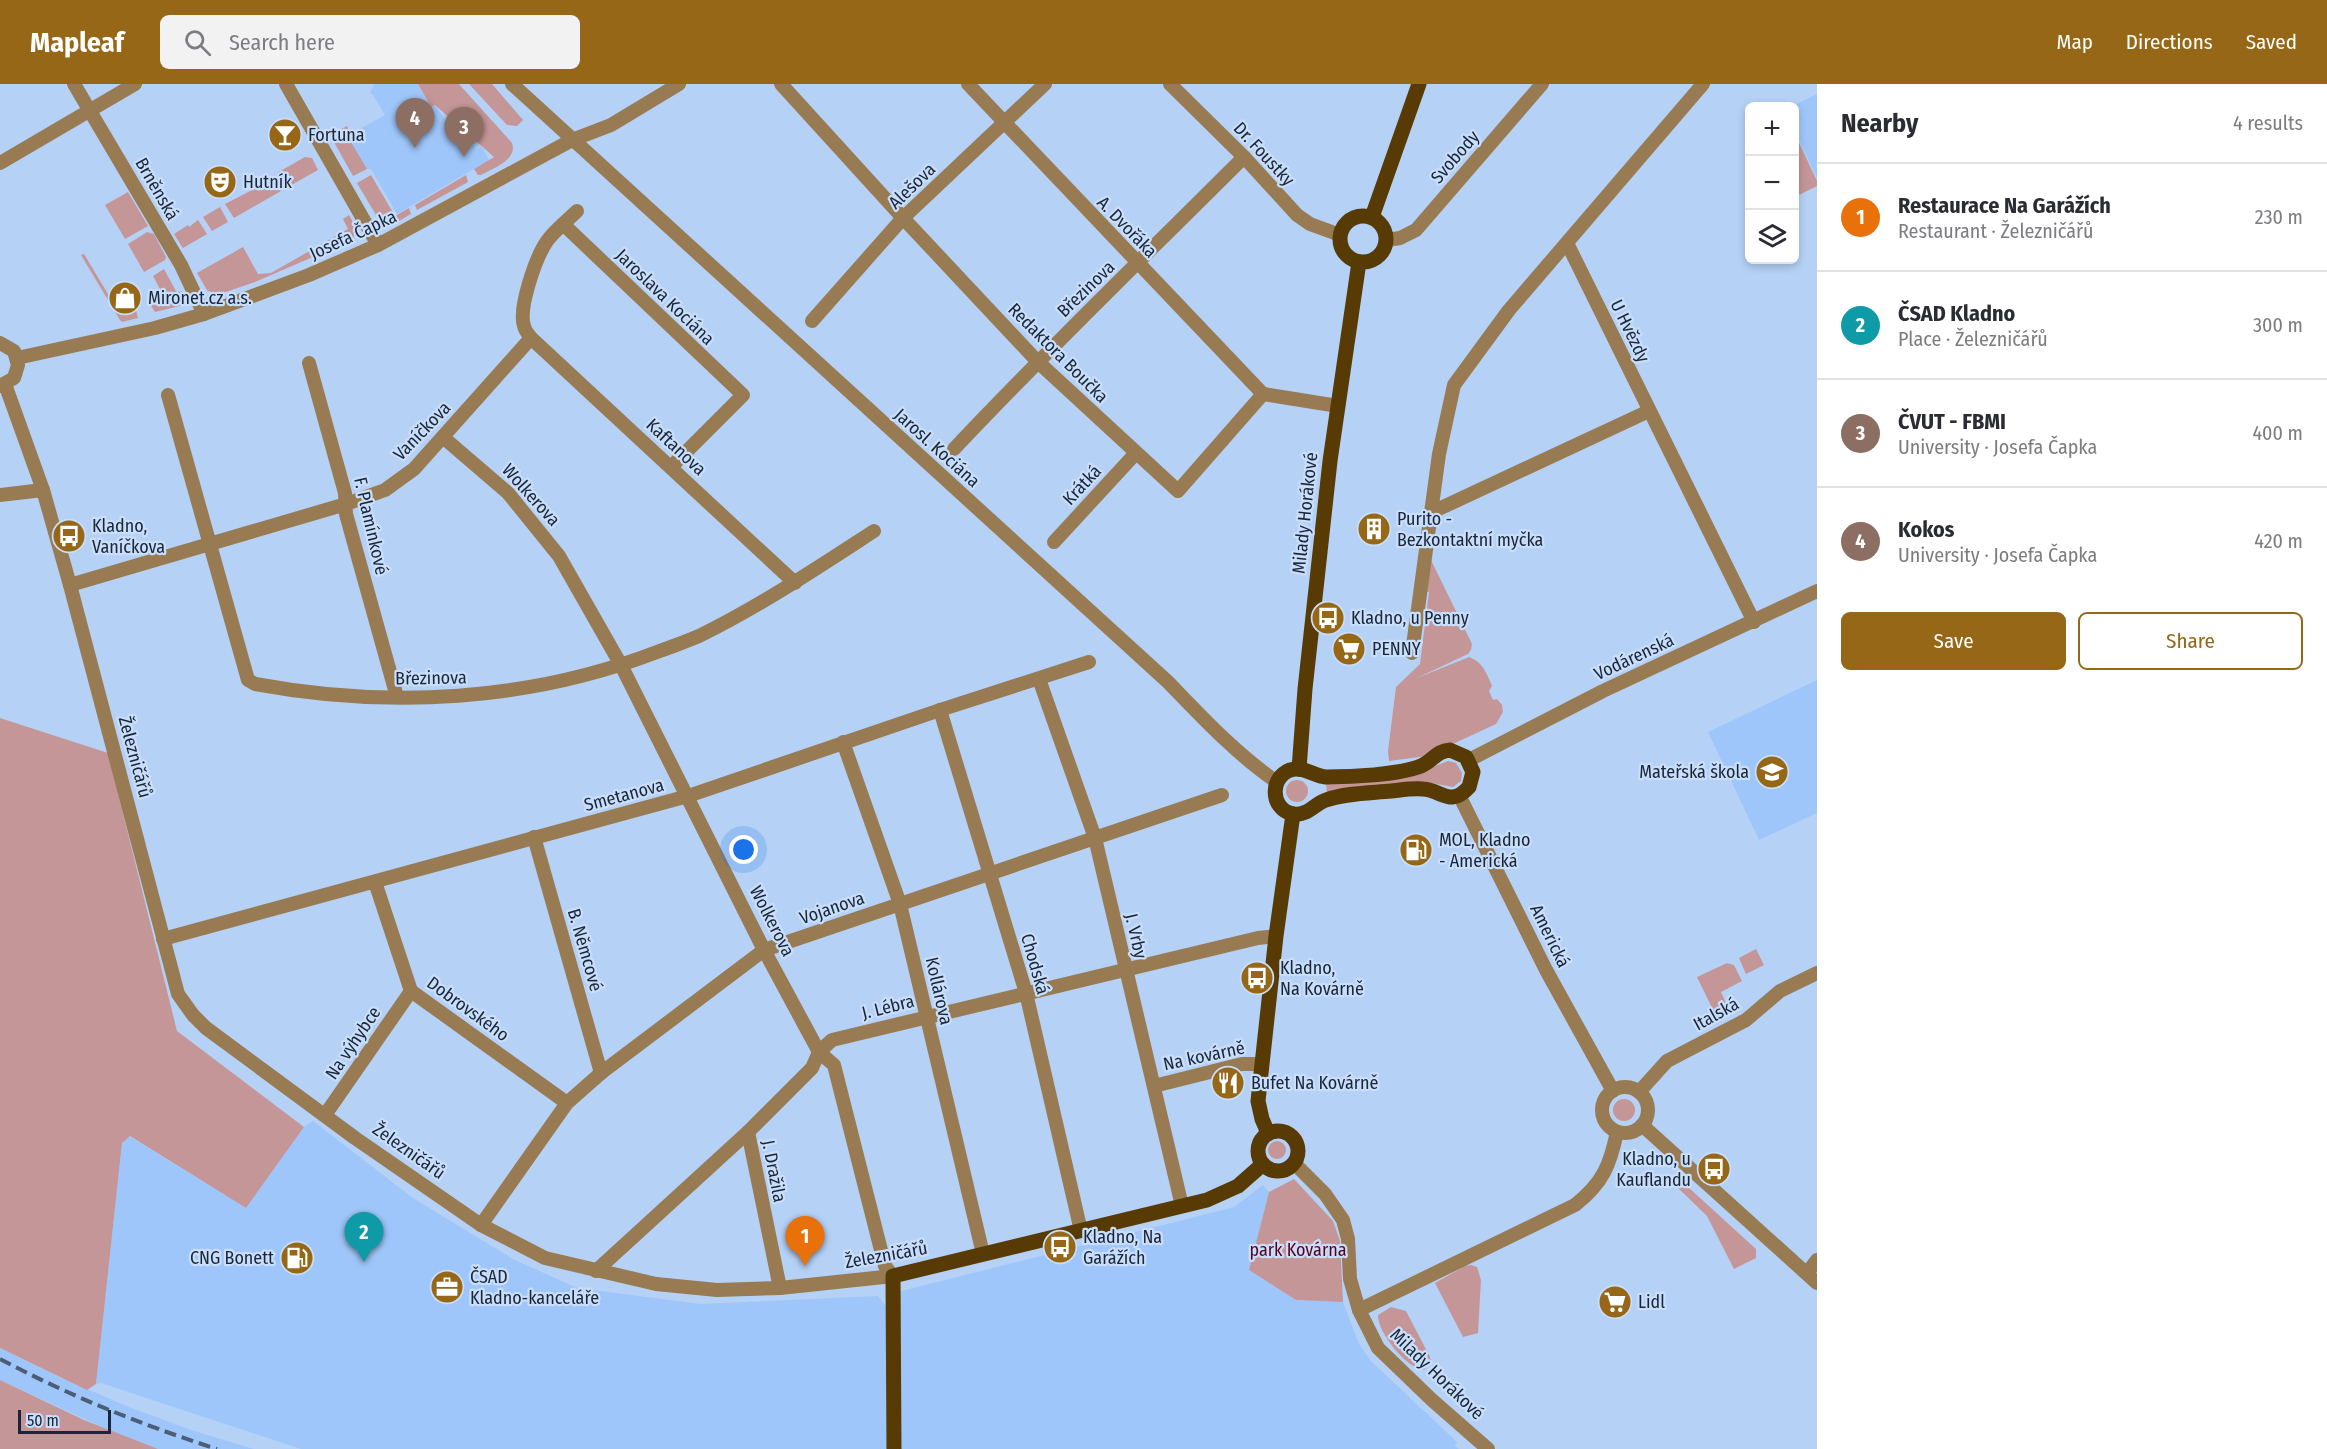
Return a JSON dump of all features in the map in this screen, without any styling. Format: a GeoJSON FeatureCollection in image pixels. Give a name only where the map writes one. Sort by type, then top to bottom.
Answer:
{"type":"FeatureCollection","features":[{"type":"Feature","properties":{"kind":"main road"},"geometry":{"type":"LineString","coordinates":[[1372,217],[1419,84]]}},
{"type":"Feature","properties":{"kind":"main road"},"geometry":{"type":"LineString","coordinates":[[1362,215],[1372,217],[1382,225],[1387,240],[1381,254],[1367,262],[1359,262],[1346,255],[1341,249],[1340,235],[1343,226],[1354,217],[1362,215]]}},
{"type":"Feature","properties":{"kind":"main road","name":"Milady Horákové"},"geometry":{"type":"LineString","coordinates":[[1299,769],[1309,656],[1338,406],[1359,262]]}},
{"type":"Feature","properties":{"kind":"main road"},"geometry":{"type":"LineString","coordinates":[[1450,750],[1462,754],[1469,760],[1472,780],[1469,788],[1460,795],[1446,798],[1424,789],[1365,793],[1326,800],[1305,813],[1293,814],[1278,804],[1275,795],[1277,782],[1286,772],[1299,769],[1326,777],[1380,773],[1423,765],[1437,753],[1450,750]]}},
{"type":"Feature","properties":{"kind":"main road"},"geometry":{"type":"LineString","coordinates":[[1268,1133],[1258,1101],[1276,936],[1293,814]]}},
{"type":"Feature","properties":{"kind":"main road"},"geometry":{"type":"LineString","coordinates":[[1284,1132],[1293,1138],[1298,1153],[1294,1163],[1281,1171],[1271,1170],[1263,1164],[1258,1153],[1260,1142],[1268,1133],[1284,1132]]}},
{"type":"Feature","properties":{"kind":"main road","name":"Železničářů"},"geometry":{"type":"LineString","coordinates":[[893,1276],[1182,1206],[1238,1186],[1263,1164]]}},
{"type":"Feature","properties":{"kind":"main road","name":"Wolkerova"},"geometry":{"type":"LineString","coordinates":[[893,1276],[894,1449]]}},
{"type":"Feature","properties":{"kind":"street","name":"Brněnská"},"geometry":{"type":"LineString","coordinates":[[75,84],[181,265],[204,314]]}},
{"type":"Feature","properties":{"kind":"street"},"geometry":{"type":"LineString","coordinates":[[0,163],[135,84]]}},
{"type":"Feature","properties":{"kind":"street"},"geometry":{"type":"LineString","coordinates":[[286,84],[333,174],[378,245]]}},
{"type":"Feature","properties":{"kind":"street","name":"Jarosl. Kociána"},"geometry":{"type":"LineString","coordinates":[[512,84],[1168,682],[1218,734],[1277,782]]}},
{"type":"Feature","properties":{"kind":"street","name":"Josefa Čapka"},"geometry":{"type":"LineString","coordinates":[[17,358],[121,336],[204,314],[274,289],[378,245],[572,140],[610,125],[679,84]]}},
{"type":"Feature","properties":{"kind":"street","name":"Redaktora Boučka"},"geometry":{"type":"LineString","coordinates":[[781,84],[903,219],[1037,361],[1178,491],[1263,394]]}},
{"type":"Feature","properties":{"kind":"street","name":"A. Dvořáka"},"geometry":{"type":"LineString","coordinates":[[968,84],[1263,394]]}},
{"type":"Feature","properties":{"kind":"street","name":"Alešova"},"geometry":{"type":"LineString","coordinates":[[812,321],[903,219],[1045,84]]}},
{"type":"Feature","properties":{"kind":"street","name":"Dr. Foustky"},"geometry":{"type":"LineString","coordinates":[[1170,84],[1244,157],[1296,215],[1310,224],[1340,235]]}},
{"type":"Feature","properties":{"kind":"street","name":"Svobody"},"geometry":{"type":"LineString","coordinates":[[1387,240],[1400,238],[1416,230],[1542,84]]}},
{"type":"Feature","properties":{"kind":"street"},"geometry":{"type":"LineString","coordinates":[[1412,653],[1439,454],[1454,385],[1502,318],[1703,84]]}},
{"type":"Feature","properties":{"kind":"street","name":"Březinova"},"geometry":{"type":"LineString","coordinates":[[954,449],[1037,361],[1138,264],[1244,157]]}},
{"type":"Feature","properties":{"kind":"street"},"geometry":{"type":"LineString","coordinates":[[531,338],[524,328],[522,317],[526,294],[539,254],[548,240],[577,211]]}},
{"type":"Feature","properties":{"kind":"street","name":"Jaroslava Kociána"},"geometry":{"type":"LineString","coordinates":[[563,224],[743,395],[671,467]]}},
{"type":"Feature","properties":{"kind":"street","name":"U Hvězdy"},"geometry":{"type":"LineString","coordinates":[[1567,243],[1754,621]]}},
{"type":"Feature","properties":{"kind":"street","name":"Vaníčkova"},"geometry":{"type":"LineString","coordinates":[[70,585],[346,504],[385,490],[414,469],[444,438],[531,338]]}},
{"type":"Feature","properties":{"kind":"street","name":"Kaftanova"},"geometry":{"type":"LineString","coordinates":[[531,338],[795,583]]}},
{"type":"Feature","properties":{"kind":"street"},"geometry":{"type":"LineString","coordinates":[[0,343],[11,348],[17,358],[17,372],[11,381],[3,385]]}},
{"type":"Feature","properties":{"kind":"street","name":"F. Plamínkové"},"geometry":{"type":"LineString","coordinates":[[309,363],[345,493],[346,514],[396,697]]}},
{"type":"Feature","properties":{"kind":"street","name":"Železničářů"},"geometry":{"type":"LineString","coordinates":[[3,385],[43,490],[178,994],[193,1015],[206,1028],[325,1115],[481,1225],[545,1258],[656,1284],[717,1290],[780,1288],[893,1276]]}},
{"type":"Feature","properties":{"kind":"street"},"geometry":{"type":"LineString","coordinates":[[1263,394],[1338,406]]}},
{"type":"Feature","properties":{"kind":"street","name":"Březinova"},"geometry":{"type":"LineString","coordinates":[[168,395],[249,680],[255,684],[306,693],[396,697],[483,695],[561,682],[621,665],[698,636],[795,583],[874,531]]}},
{"type":"Feature","properties":{"kind":"street"},"geometry":{"type":"LineString","coordinates":[[1430,513],[1649,411]]}},
{"type":"Feature","properties":{"kind":"street","name":"Wolkerova"},"geometry":{"type":"LineString","coordinates":[[444,438],[508,493],[560,556],[621,665],[764,950],[819,1052],[834,1065],[885,1266],[893,1276]]}},
{"type":"Feature","properties":{"kind":"street","name":"Krátká"},"geometry":{"type":"LineString","coordinates":[[1054,542],[1136,453]]}},
{"type":"Feature","properties":{"kind":"street"},"geometry":{"type":"LineString","coordinates":[[0,495],[43,490]]}},
{"type":"Feature","properties":{"kind":"street","name":"Vodárenská"},"geometry":{"type":"LineString","coordinates":[[1469,760],[1603,691],[1817,591]]}},
{"type":"Feature","properties":{"kind":"street","name":"Smetanova"},"geometry":{"type":"LineString","coordinates":[[163,939],[688,796],[843,742],[1089,662]]}},
{"type":"Feature","properties":{"kind":"street","name":"J. Vrby"},"geometry":{"type":"LineString","coordinates":[[1038,679],[1095,838],[1182,1206]]}},
{"type":"Feature","properties":{"kind":"street","name":"Chodská"},"geometry":{"type":"LineString","coordinates":[[940,710],[1026,993],[1081,1232]]}},
{"type":"Feature","properties":{"kind":"street","name":"Kollárova"},"geometry":{"type":"LineString","coordinates":[[843,742],[900,903],[983,1254]]}},
{"type":"Feature","properties":{"kind":"street","name":"Vojanova"},"geometry":{"type":"LineString","coordinates":[[481,1225],[567,1103],[601,1073],[764,950],[1222,795]]}},
{"type":"Feature","properties":{"kind":"street","name":"Americká"},"geometry":{"type":"LineString","coordinates":[[1460,795],[1551,979],[1613,1091]]}},
{"type":"Feature","properties":{"kind":"street","name":"B. Němcové"},"geometry":{"type":"LineString","coordinates":[[534,837],[601,1073]]}},
{"type":"Feature","properties":{"kind":"street","name":"Dobrovského"},"geometry":{"type":"LineString","coordinates":[[375,882],[411,990],[567,1103]]}},
{"type":"Feature","properties":{"kind":"street","name":"J. Lébra"},"geometry":{"type":"LineString","coordinates":[[596,1271],[748,1131],[812,1068],[819,1052],[832,1040],[1258,938],[1276,936]]}},
{"type":"Feature","properties":{"kind":"street","name":"Italská"},"geometry":{"type":"LineString","coordinates":[[1639,1092],[1667,1061],[1746,1020],[1780,991],[1817,974]]}},
{"type":"Feature","properties":{"kind":"street","name":"Na výhybce"},"geometry":{"type":"LineString","coordinates":[[325,1115],[411,990]]}},
{"type":"Feature","properties":{"kind":"street","name":"Na kovárně"},"geometry":{"type":"LineString","coordinates":[[1154,1086],[1242,1064],[1262,1064]]}},
{"type":"Feature","properties":{"kind":"street"},"geometry":{"type":"LineString","coordinates":[[1628,1087],[1639,1092],[1647,1106],[1646,1118],[1642,1125],[1631,1132],[1617,1132],[1607,1125],[1602,1113],[1604,1100],[1613,1091],[1628,1087]]}},
{"type":"Feature","properties":{"kind":"street"},"geometry":{"type":"LineString","coordinates":[[1642,1125],[1812,1278],[1817,1260]]}},
{"type":"Feature","properties":{"kind":"street","name":"J. Dražila"},"geometry":{"type":"LineString","coordinates":[[748,1131],[780,1288]]}},
{"type":"Feature","properties":{"kind":"street"},"geometry":{"type":"LineString","coordinates":[[1359,1310],[1575,1205],[1591,1192],[1607,1171],[1617,1132]]}},
{"type":"Feature","properties":{"kind":"street","name":"Milady Horákové"},"geometry":{"type":"LineString","coordinates":[[1294,1163],[1325,1194],[1343,1220],[1348,1239],[1350,1279],[1359,1310],[1378,1348],[1488,1449]]}},
{"type":"Feature","properties":{"kind":"shaded area"},"geometry":{"type":"Polygon","coordinates":[[[374,84],[418,84],[430,107],[435,105],[446,121],[450,119],[461,135],[466,133],[476,150],[482,147],[489,160],[397,214],[371,169],[367,169],[347,136],[385,115],[370,93],[374,84]]]}},
{"type":"Feature","properties":{"kind":"shaded area"},"geometry":{"type":"Polygon","coordinates":[[[1817,94],[1817,178],[1799,140],[1799,103],[1817,94]]]}},
{"type":"Feature","properties":{"kind":"shaded area","name":"Mateřská škola"},"geometry":{"type":"Polygon","coordinates":[[[1817,680],[1817,813],[1759,840],[1708,732],[1817,680]]]}},
{"type":"Feature","properties":{"kind":"shaded area"},"geometry":{"type":"Polygon","coordinates":[[[313,1121],[413,1198],[513,1259],[577,1288],[701,1304],[878,1296],[887,1308],[887,1449],[301,1449],[101,1383],[96,1384],[122,1143],[129,1136],[246,1208],[304,1127],[313,1121]]]}},
{"type":"Feature","properties":{"kind":"shaded area"},"geometry":{"type":"Polygon","coordinates":[[[1263,1185],[1269,1192],[1249,1270],[1296,1300],[1343,1302],[1359,1344],[1371,1361],[1457,1442],[1455,1446],[1459,1449],[900,1449],[898,1292],[1234,1207],[1263,1185]]]}},
{"type":"Feature","properties":{"kind":"shaded area"},"geometry":{"type":"Polygon","coordinates":[[[0,1348],[59,1377],[129,1407],[194,1431],[254,1449],[158,1449],[117,1434],[0,1380],[0,1348]]]}},
{"type":"Feature","properties":{"kind":"green space"},"geometry":{"type":"Polygon","coordinates":[[[418,84],[459,84],[512,143],[513,149],[508,159],[478,175],[474,169],[494,157],[435,105],[431,107],[418,84]]]}},
{"type":"Feature","properties":{"kind":"green space"},"geometry":{"type":"Polygon","coordinates":[[[469,84],[492,84],[523,120],[517,126],[507,125],[469,84]]]}},
{"type":"Feature","properties":{"kind":"green space"},"geometry":{"type":"Polygon","coordinates":[[[347,126],[351,134],[348,137],[367,169],[353,176],[330,135],[347,126]]]}},
{"type":"Feature","properties":{"kind":"green space"},"geometry":{"type":"Polygon","coordinates":[[[1799,143],[1817,181],[1817,186],[1799,195],[1799,143]]]}},
{"type":"Feature","properties":{"kind":"green space"},"geometry":{"type":"Polygon","coordinates":[[[305,157],[312,158],[318,170],[286,188],[277,173],[305,157]]]}},
{"type":"Feature","properties":{"kind":"green space"},"geometry":{"type":"Polygon","coordinates":[[[371,175],[395,216],[409,208],[411,214],[391,224],[379,220],[357,183],[371,175]]]}},
{"type":"Feature","properties":{"kind":"green space"},"geometry":{"type":"Polygon","coordinates":[[[466,175],[468,182],[417,210],[415,205],[466,175]]]}},
{"type":"Feature","properties":{"kind":"green space"},"geometry":{"type":"Polygon","coordinates":[[[271,176],[281,191],[234,218],[225,204],[258,187],[257,185],[271,176]]]}},
{"type":"Feature","properties":{"kind":"green space"},"geometry":{"type":"Polygon","coordinates":[[[128,192],[148,226],[125,239],[105,205],[128,192]]]}},
{"type":"Feature","properties":{"kind":"green space"},"geometry":{"type":"Polygon","coordinates":[[[220,207],[228,222],[212,231],[203,217],[220,207]]]}},
{"type":"Feature","properties":{"kind":"green space"},"geometry":{"type":"Polygon","coordinates":[[[349,215],[357,230],[352,240],[255,282],[217,295],[207,290],[197,273],[243,247],[258,274],[271,273],[348,229],[343,219],[349,215]]]}},
{"type":"Feature","properties":{"kind":"green space"},"geometry":{"type":"Polygon","coordinates":[[[198,220],[207,234],[183,248],[174,234],[198,220]]]}},
{"type":"Feature","properties":{"kind":"green space"},"geometry":{"type":"Polygon","coordinates":[[[147,232],[154,234],[166,257],[165,260],[144,272],[128,244],[147,232]]]}},
{"type":"Feature","properties":{"kind":"green space"},"geometry":{"type":"Polygon","coordinates":[[[84,254],[118,311],[125,313],[135,307],[138,318],[122,322],[120,320],[81,255],[84,254]]]}},
{"type":"Feature","properties":{"kind":"green space"},"geometry":{"type":"Polygon","coordinates":[[[164,269],[177,293],[182,291],[185,298],[180,306],[155,312],[147,300],[161,291],[153,276],[164,269]]]}},
{"type":"Feature","properties":{"kind":"green space"},"geometry":{"type":"Polygon","coordinates":[[[1430,558],[1472,644],[1468,654],[1417,678],[1469,657],[1484,668],[1492,686],[1489,691],[1493,700],[1497,699],[1502,705],[1503,712],[1496,724],[1427,756],[1389,761],[1388,751],[1396,687],[1420,664],[1429,592],[1422,591],[1430,558]]]}},
{"type":"Feature","properties":{"kind":"green space"},"geometry":{"type":"Polygon","coordinates":[[[0,718],[108,753],[177,1031],[304,1127],[246,1208],[130,1136],[122,1143],[96,1384],[87,1390],[0,1348],[0,718]]]}},
{"type":"Feature","properties":{"kind":"green space"},"geometry":{"type":"Polygon","coordinates":[[[1448,761],[1456,763],[1462,773],[1461,781],[1453,787],[1431,783],[1327,794],[1326,783],[1420,772],[1448,761]]]}},
{"type":"Feature","properties":{"kind":"green space"},"geometry":{"type":"Polygon","coordinates":[[[1297,780],[1305,783],[1308,791],[1305,799],[1297,802],[1289,799],[1286,791],[1289,783],[1297,780]]]}},
{"type":"Feature","properties":{"kind":"green space"},"geometry":{"type":"Polygon","coordinates":[[[1756,949],[1764,965],[1746,974],[1739,958],[1756,949]]]}},
{"type":"Feature","properties":{"kind":"green space"},"geometry":{"type":"Polygon","coordinates":[[[1727,963],[1734,965],[1742,981],[1721,992],[1729,1010],[1716,1016],[1697,977],[1727,963]]]}},
{"type":"Feature","properties":{"kind":"green space"},"geometry":{"type":"Polygon","coordinates":[[[1620,1099],[1628,1099],[1635,1106],[1635,1114],[1628,1121],[1620,1121],[1613,1114],[1613,1106],[1620,1099]]]}},
{"type":"Feature","properties":{"kind":"green space"},"geometry":{"type":"Polygon","coordinates":[[[1277,1141],[1283,1144],[1286,1150],[1283,1156],[1277,1159],[1271,1156],[1268,1150],[1271,1144],[1277,1141]]]}},
{"type":"Feature","properties":{"kind":"green space"},"geometry":{"type":"Polygon","coordinates":[[[1677,1177],[1756,1249],[1756,1258],[1734,1269],[1707,1216],[1673,1183],[1677,1177]]]}},
{"type":"Feature","properties":{"kind":"green space","name":"park Kovárna"},"geometry":{"type":"Polygon","coordinates":[[[1294,1179],[1333,1221],[1340,1241],[1343,1302],[1296,1300],[1249,1270],[1269,1192],[1294,1179]]]}},
{"type":"Feature","properties":{"kind":"green space"},"geometry":{"type":"Polygon","coordinates":[[[1471,1265],[1477,1267],[1481,1280],[1478,1333],[1463,1337],[1435,1283],[1471,1265]]]}},
{"type":"Feature","properties":{"kind":"green space"},"geometry":{"type":"Polygon","coordinates":[[[1391,1307],[1406,1311],[1430,1357],[1431,1362],[1424,1370],[1417,1368],[1402,1357],[1382,1331],[1378,1315],[1391,1307]]]}},
{"type":"Feature","properties":{"kind":"green space"},"geometry":{"type":"Polygon","coordinates":[[[0,1380],[84,1420],[158,1449],[0,1449],[0,1380]]]}},
{"type":"Feature","properties":{"kind":"railway"},"geometry":{"type":"LineString","coordinates":[[0,1359],[107,1409],[217,1449]]}},
{"type":"Feature","properties":{"kind":"place","name":"Fortuna"},"geometry":{"type":"Point","coordinates":[285,135]}},
{"type":"Feature","properties":{"kind":"place","name":"Kokos"},"geometry":{"type":"Point","coordinates":[415,148]}},
{"type":"Feature","properties":{"kind":"place","name":"ČVUT - FBMI"},"geometry":{"type":"Point","coordinates":[464,157]}},
{"type":"Feature","properties":{"kind":"place","name":"Hutník"},"geometry":{"type":"Point","coordinates":[220,182]}},
{"type":"Feature","properties":{"kind":"place","name":"Mironet.cz a.s."},"geometry":{"type":"Point","coordinates":[125,298]}},
{"type":"Feature","properties":{"kind":"place","name":"Purito - Bezkontaktní myčka"},"geometry":{"type":"Point","coordinates":[1374,529]}},
{"type":"Feature","properties":{"kind":"place","name":"Kladno, Vaníčkova"},"geometry":{"type":"Point","coordinates":[69,536]}},
{"type":"Feature","properties":{"kind":"place","name":"Kladno, u Penny"},"geometry":{"type":"Point","coordinates":[1328,618]}},
{"type":"Feature","properties":{"kind":"place","name":"PENNY"},"geometry":{"type":"Point","coordinates":[1349,649]}},
{"type":"Feature","properties":{"kind":"place","name":"Mateřská škola"},"geometry":{"type":"Point","coordinates":[1772,772]}},
{"type":"Feature","properties":{"kind":"place","name":"MOL, Kladno - Americká"},"geometry":{"type":"Point","coordinates":[1416,850]}},
{"type":"Feature","properties":{"kind":"place","name":"Kladno, Na Kovárně"},"geometry":{"type":"Point","coordinates":[1257,978]}},
{"type":"Feature","properties":{"kind":"place","name":"Bufet Na Kovárně"},"geometry":{"type":"Point","coordinates":[1228,1083]}},
{"type":"Feature","properties":{"kind":"place","name":"Kladno, u Kauflandu"},"geometry":{"type":"Point","coordinates":[1714,1169]}},
{"type":"Feature","properties":{"kind":"place","name":"Kladno, Na Garážích"},"geometry":{"type":"Point","coordinates":[1060,1247]}},
{"type":"Feature","properties":{"kind":"place","name":"CNG Bonett"},"geometry":{"type":"Point","coordinates":[297,1258]}},
{"type":"Feature","properties":{"kind":"place","name":"ČSAD Kladno"},"geometry":{"type":"Point","coordinates":[364,1262]}},
{"type":"Feature","properties":{"kind":"place","name":"Restaurace Na Garážích"},"geometry":{"type":"Point","coordinates":[805,1266]}},
{"type":"Feature","properties":{"kind":"place","name":"ČSAD Kladno-kanceláře"},"geometry":{"type":"Point","coordinates":[447,1287]}},
{"type":"Feature","properties":{"kind":"place","name":"Lidl"},"geometry":{"type":"Point","coordinates":[1615,1302]}}]}
